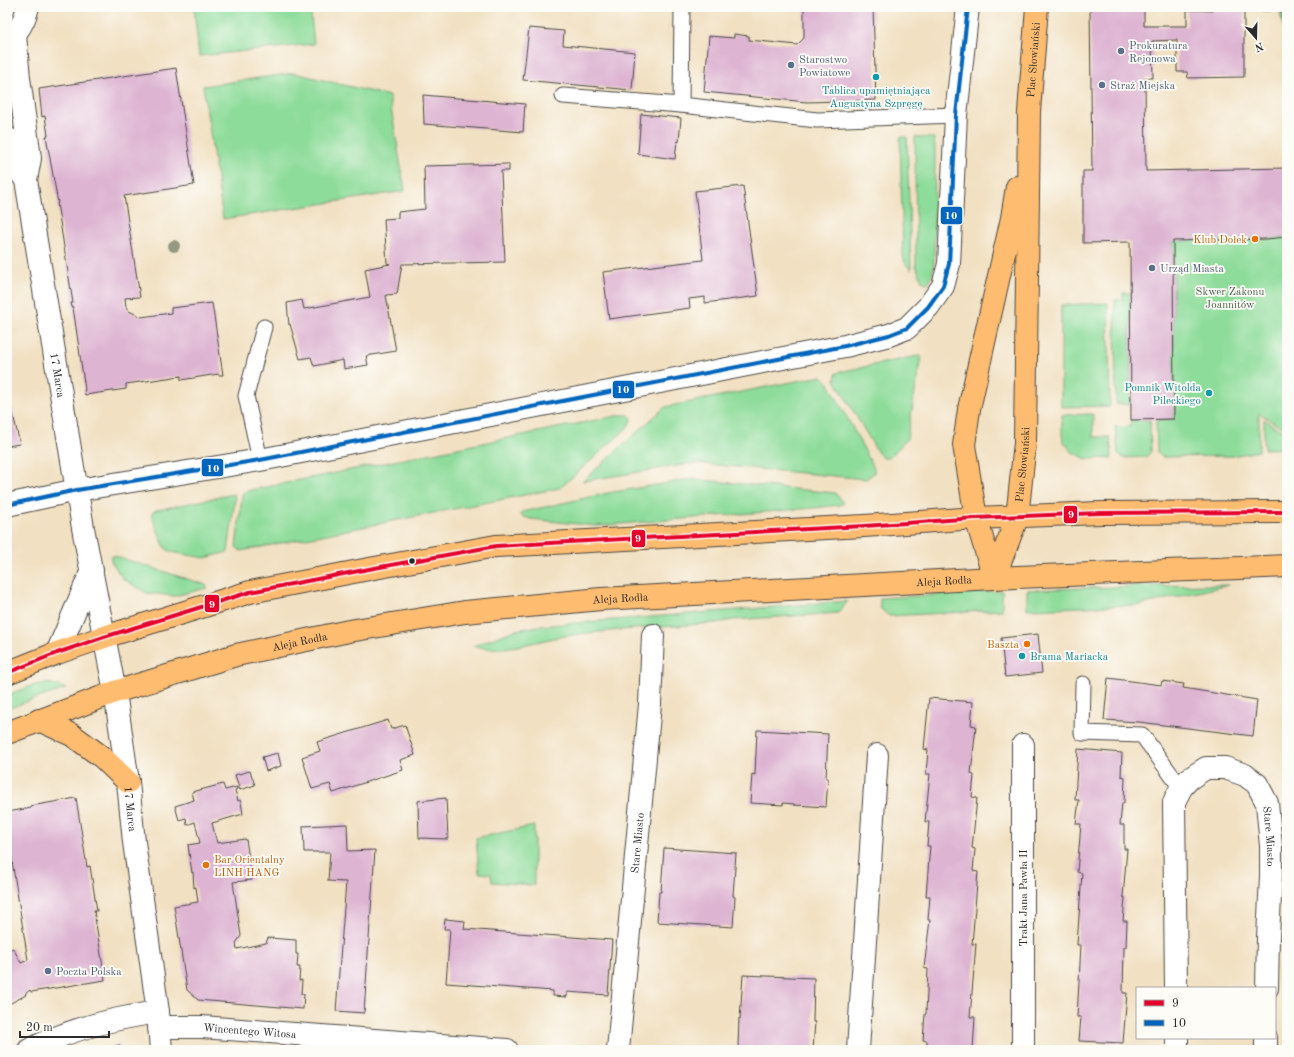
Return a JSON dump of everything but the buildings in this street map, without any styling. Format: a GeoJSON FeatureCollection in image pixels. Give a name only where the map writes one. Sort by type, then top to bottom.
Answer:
{"type":"FeatureCollection","features":[{"type":"Feature","properties":{"kind":"main road","name":"Plac Słowiański"},"geometry":{"type":"LineString","coordinates":[[994,578],[1017,518],[1025,444],[1029,112],[1037,7]]}},
{"type":"Feature","properties":{"kind":"main road","name":"Plac Słowiański"},"geometry":{"type":"LineString","coordinates":[[994,578],[976,518],[964,445],[969,409],[1012,218],[1029,112]]}},
{"type":"Feature","properties":{"kind":"main road"},"geometry":{"type":"LineString","coordinates":[[7,673],[57,653],[104,637],[250,592],[496,546],[864,526],[976,518],[1017,518],[1100,513],[1287,512]]}},
{"type":"Feature","properties":{"kind":"main road","name":"Aleja Rodła"},"geometry":{"type":"LineString","coordinates":[[7,733],[115,692],[236,655],[349,631],[465,612],[601,599],[994,578],[1250,566],[1287,566]]}},
{"type":"Feature","properties":{"kind":"main road"},"geometry":{"type":"LineString","coordinates":[[39,720],[72,735],[102,757],[128,782]]}},
{"type":"Feature","properties":{"kind":"street"},"geometry":{"type":"LineString","coordinates":[[11,38],[25,20],[28,7]]}},
{"type":"Feature","properties":{"kind":"street"},"geometry":{"type":"LineString","coordinates":[[7,505],[78,490],[260,460],[845,346],[889,335],[908,328],[928,308],[942,286],[949,264],[956,115],[968,7]]}},
{"type":"Feature","properties":{"kind":"street","name":"17 Marca"},"geometry":{"type":"LineString","coordinates":[[11,38],[19,78],[30,158],[26,180],[85,534],[115,692],[159,1019],[161,1050]]}},
{"type":"Feature","properties":{"kind":"street","name":"17 Marca"},"geometry":{"type":"LineString","coordinates":[[7,138],[15,165],[26,180]]}},
{"type":"Feature","properties":{"kind":"street"},"geometry":{"type":"LineString","coordinates":[[57,653],[92,570]]}},
{"type":"Feature","properties":{"kind":"street","name":"Stare Miasto"},"geometry":{"type":"LineString","coordinates":[[618,1050],[650,704],[653,635]]}},
{"type":"Feature","properties":{"kind":"street","name":"Trakt Jana Pawła II"},"geometry":{"type":"LineString","coordinates":[[1023,1050],[1024,745]]}},
{"type":"Feature","properties":{"kind":"street"},"geometry":{"type":"LineString","coordinates":[[858,1050],[877,755]]}},
{"type":"Feature","properties":{"kind":"street","name":"Stare Miasto"},"geometry":{"type":"LineString","coordinates":[[1176,987],[1174,802],[1181,788],[1189,779],[1206,768],[1225,768],[1246,775],[1257,784],[1267,804],[1271,846],[1267,987]]}},
{"type":"Feature","properties":{"kind":"street","name":"Wincentego Witosa"},"geometry":{"type":"LineString","coordinates":[[29,1050],[58,1037],[124,1017],[159,1019],[202,1027],[507,1050]]}},
{"type":"Feature","properties":{"kind":"street"},"geometry":{"type":"LineString","coordinates":[[1177,1039],[1177,1050]]}},
{"type":"Feature","properties":{"kind":"street"},"geometry":{"type":"LineString","coordinates":[[1266,1039],[1266,1050]]}},
{"type":"Feature","properties":{"kind":"lane"},"geometry":{"type":"LineString","coordinates":[[681,105],[682,10]]}},
{"type":"Feature","properties":{"kind":"lane"},"geometry":{"type":"LineString","coordinates":[[563,96],[681,105],[817,120],[956,115]]}},
{"type":"Feature","properties":{"kind":"lane"},"geometry":{"type":"LineString","coordinates":[[260,460],[246,396],[264,327]]}},
{"type":"Feature","properties":{"kind":"lane"},"geometry":{"type":"LineString","coordinates":[[1083,684],[1082,733],[1142,734],[1181,788]]}},
{"type":"Feature","properties":{"kind":"green space"},"geometry":{"type":"Polygon","coordinates":[[[194,7],[310,7],[314,44],[199,56],[194,7]]]}},
{"type":"Feature","properties":{"kind":"green space"},"geometry":{"type":"Polygon","coordinates":[[[1279,7],[1287,7],[1287,44],[1279,7]]]}},
{"type":"Feature","properties":{"kind":"green space"},"geometry":{"type":"Polygon","coordinates":[[[294,73],[389,96],[405,191],[223,219],[203,86],[294,73]]]}},
{"type":"Feature","properties":{"kind":"green space"},"geometry":{"type":"Polygon","coordinates":[[[900,137],[907,137],[911,270],[905,263],[903,256],[900,137]]]}},
{"type":"Feature","properties":{"kind":"green space"},"geometry":{"type":"Polygon","coordinates":[[[915,137],[934,138],[935,149],[934,258],[933,272],[928,284],[922,281],[916,266],[915,137]]]}},
{"type":"Feature","properties":{"kind":"green space","name":"Skwer Zakonu Joannitów"},"geometry":{"type":"Polygon","coordinates":[[[1287,237],[1287,431],[1259,413],[1259,451],[1232,456],[1162,457],[1157,452],[1156,420],[1174,419],[1173,241],[1266,239],[1287,237]]]}},
{"type":"Feature","properties":{"kind":"green space"},"geometry":{"type":"Polygon","coordinates":[[[1123,293],[1130,293],[1131,404],[1116,404],[1115,300],[1123,300],[1123,293]]]}},
{"type":"Feature","properties":{"kind":"green space"},"geometry":{"type":"Polygon","coordinates":[[[1287,302],[1287,404],[1285,304],[1287,302]]]}},
{"type":"Feature","properties":{"kind":"green space"},"geometry":{"type":"Polygon","coordinates":[[[1108,303],[1110,406],[1061,407],[1061,305],[1108,303]]]}},
{"type":"Feature","properties":{"kind":"green space"},"geometry":{"type":"Polygon","coordinates":[[[921,356],[907,439],[889,458],[883,458],[878,453],[835,380],[836,374],[839,372],[921,356]]]}},
{"type":"Feature","properties":{"kind":"green space"},"geometry":{"type":"Polygon","coordinates":[[[822,376],[828,382],[874,468],[874,473],[866,479],[695,463],[583,481],[665,407],[822,376]]]}},
{"type":"Feature","properties":{"kind":"green space"},"geometry":{"type":"Polygon","coordinates":[[[1093,414],[1093,437],[1110,437],[1112,458],[1087,459],[1072,452],[1063,441],[1062,415],[1093,414]]]}},
{"type":"Feature","properties":{"kind":"green space"},"geometry":{"type":"Polygon","coordinates":[[[621,415],[629,415],[632,419],[626,429],[560,488],[241,551],[236,547],[242,497],[243,493],[246,491],[621,415]]]}},
{"type":"Feature","properties":{"kind":"green space"},"geometry":{"type":"Polygon","coordinates":[[[1264,419],[1287,435],[1287,448],[1264,449],[1264,419]]]}},
{"type":"Feature","properties":{"kind":"green space"},"geometry":{"type":"Polygon","coordinates":[[[1131,420],[1150,420],[1151,452],[1146,457],[1123,458],[1118,453],[1115,427],[1131,426],[1131,420]]]}},
{"type":"Feature","properties":{"kind":"green space"},"geometry":{"type":"Polygon","coordinates":[[[692,479],[835,493],[844,503],[840,505],[814,508],[596,526],[531,519],[520,514],[522,512],[608,493],[692,479]]]}},
{"type":"Feature","properties":{"kind":"green space"},"geometry":{"type":"Polygon","coordinates":[[[234,494],[235,499],[228,552],[205,558],[171,552],[165,548],[152,517],[152,513],[156,510],[234,494]]]}},
{"type":"Feature","properties":{"kind":"green space"},"geometry":{"type":"Polygon","coordinates":[[[111,556],[206,585],[207,588],[174,596],[147,593],[123,579],[111,561],[111,556]]]}},
{"type":"Feature","properties":{"kind":"green space"},"geometry":{"type":"Polygon","coordinates":[[[1229,585],[1140,605],[1027,609],[1027,590],[1229,585]]]}},
{"type":"Feature","properties":{"kind":"green space"},"geometry":{"type":"Polygon","coordinates":[[[1002,591],[1002,610],[889,616],[880,608],[880,598],[1002,591]]]}},
{"type":"Feature","properties":{"kind":"green space"},"geometry":{"type":"Polygon","coordinates":[[[848,601],[838,613],[733,620],[715,623],[590,633],[560,637],[511,647],[486,648],[473,646],[515,630],[539,626],[848,601]]]}},
{"type":"Feature","properties":{"kind":"green space"},"geometry":{"type":"Polygon","coordinates":[[[45,683],[57,685],[66,689],[7,709],[7,695],[31,686],[45,683]]]}},
{"type":"Feature","properties":{"kind":"green space"},"geometry":{"type":"Polygon","coordinates":[[[534,826],[534,885],[492,882],[491,874],[479,873],[476,838],[534,826]]]}},
{"type":"Feature","properties":{"kind":"transit line","name":"10"},"geometry":{"type":"LineString","coordinates":[[7,505],[77,490],[260,460],[845,346],[889,335],[907,328],[928,307],[943,286],[949,264],[956,115],[968,7]]}},
{"type":"Feature","properties":{"kind":"transit line","name":"9"},"geometry":{"type":"LineString","coordinates":[[7,673],[57,653],[104,637],[250,592],[496,546],[864,526],[976,518],[1100,513],[1287,512]]}},
{"type":"Feature","properties":{"kind":"place","name":"Prokuratura Rejonowa"},"geometry":{"type":"Point","coordinates":[1121,51]}},
{"type":"Feature","properties":{"kind":"place","name":"Starostwo Powiatowe"},"geometry":{"type":"Point","coordinates":[791,65]}},
{"type":"Feature","properties":{"kind":"place","name":"Tablica upamiętniająca Augustyna Szpręgę"},"geometry":{"type":"Point","coordinates":[876,77]}},
{"type":"Feature","properties":{"kind":"place","name":"Straż Miejska"},"geometry":{"type":"Point","coordinates":[1102,85]}},
{"type":"Feature","properties":{"kind":"place","name":"Klub Dołek"},"geometry":{"type":"Point","coordinates":[1255,239]}},
{"type":"Feature","properties":{"kind":"place","name":"Urząd Miasta"},"geometry":{"type":"Point","coordinates":[1152,268]}},
{"type":"Feature","properties":{"kind":"place","name":"Pomnik Witolda Pileckiego"},"geometry":{"type":"Point","coordinates":[1209,393]}},
{"type":"Feature","properties":{"kind":"place","name":"Baszta"},"geometry":{"type":"Point","coordinates":[1027,644]}},
{"type":"Feature","properties":{"kind":"place","name":"Brama Mariacka"},"geometry":{"type":"Point","coordinates":[1022,656]}},
{"type":"Feature","properties":{"kind":"place","name":"Bar Orientalny LINH HANG"},"geometry":{"type":"Point","coordinates":[206,865]}},
{"type":"Feature","properties":{"kind":"place","name":"Poczta Polska"},"geometry":{"type":"Point","coordinates":[48,971]}}]}
